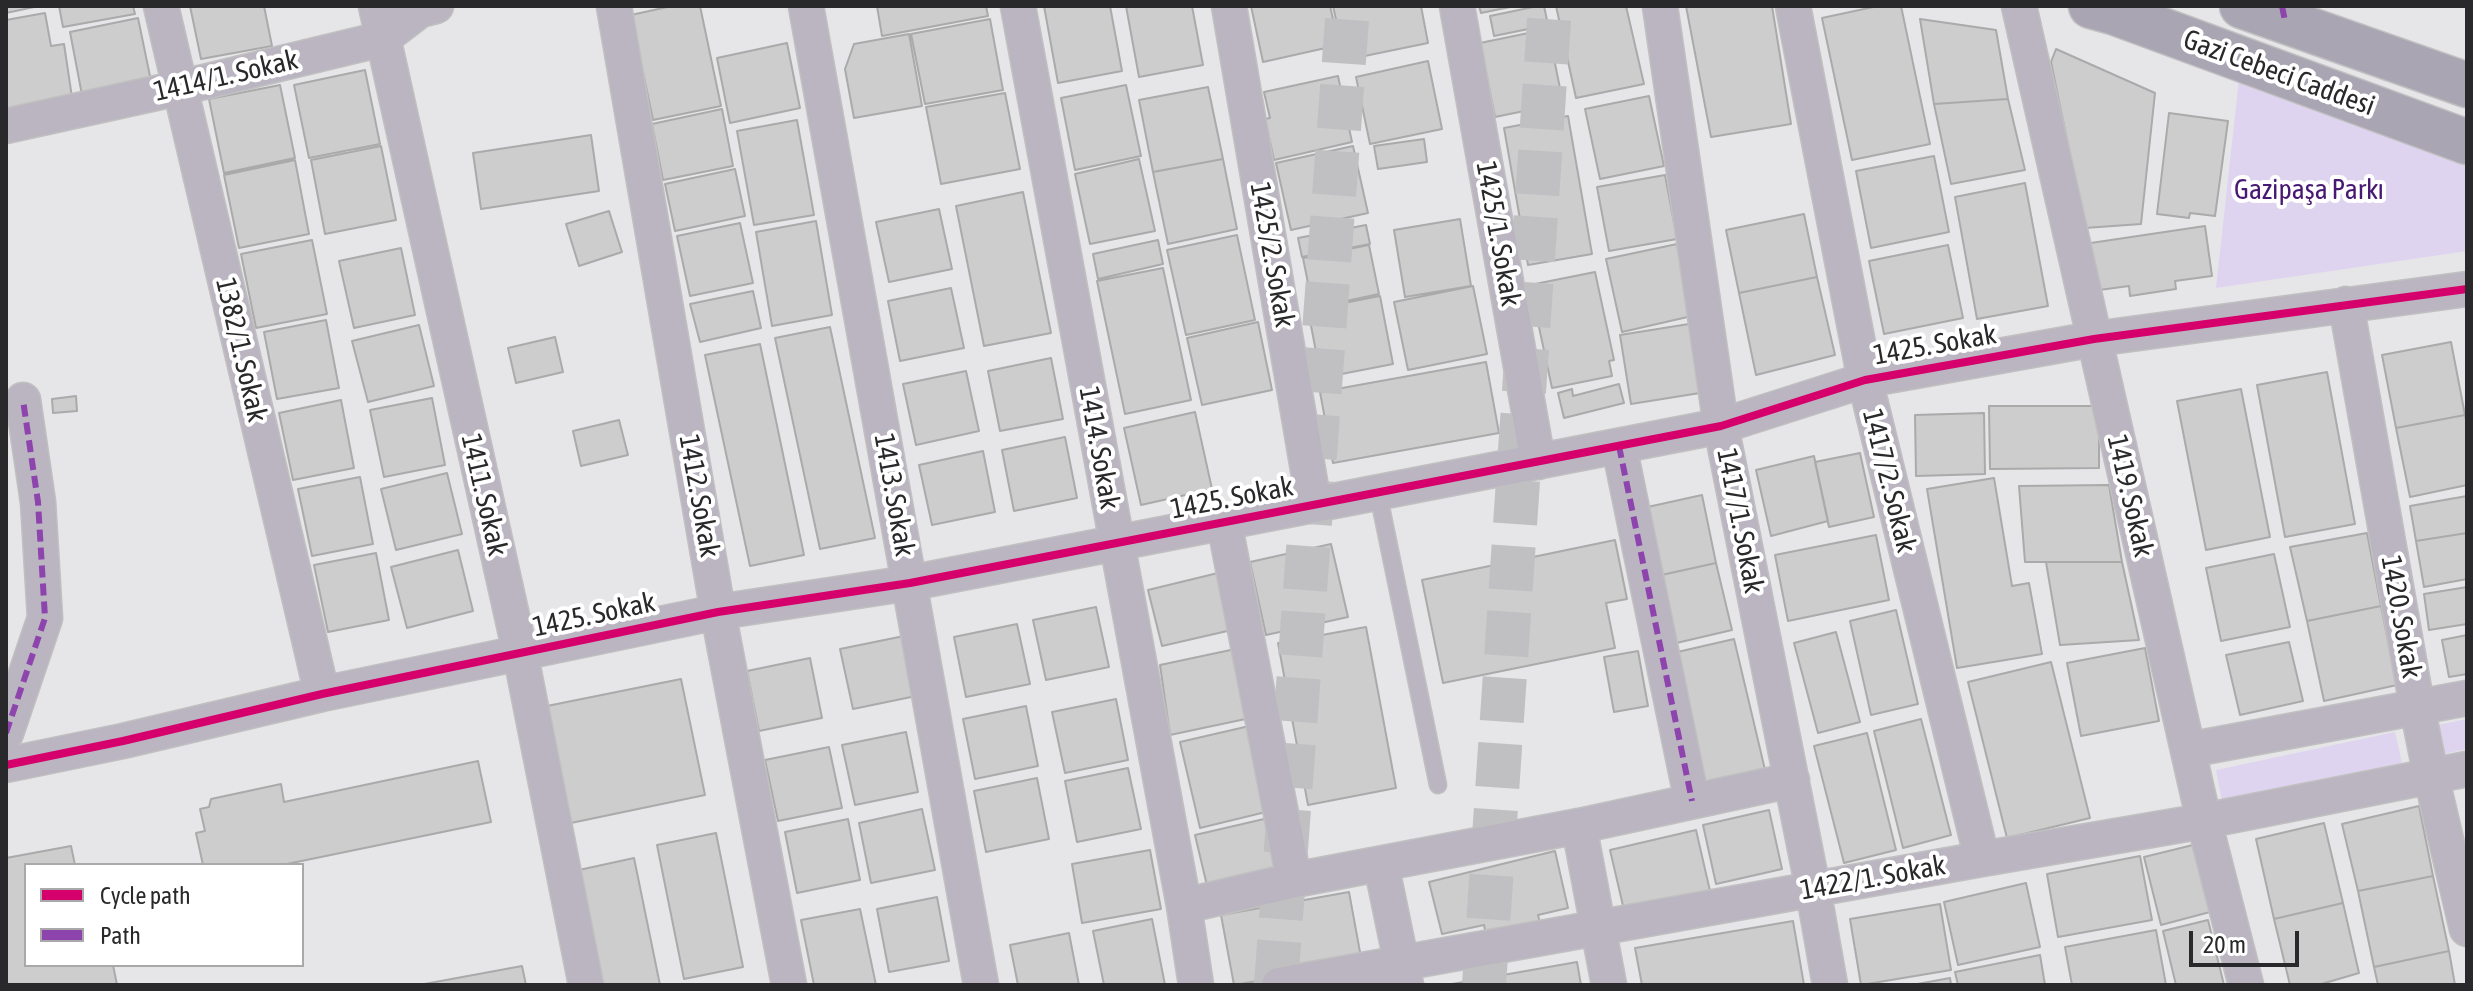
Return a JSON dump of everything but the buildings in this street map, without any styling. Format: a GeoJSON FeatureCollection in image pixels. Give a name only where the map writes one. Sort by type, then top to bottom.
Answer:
{"type":"FeatureCollection","features":[{"type":"Feature","properties":{"kind":"main road","name":"Gazi Cebeci Caddesi"},"geometry":{"type":"LineString","coordinates":[[2091,6],[2467,142]]}},
{"type":"Feature","properties":{"kind":"main road","name":"Gazi Cebeci Caddesi"},"geometry":{"type":"LineString","coordinates":[[2242,6],[2467,85]]}},
{"type":"Feature","properties":{"kind":"street","name":"1382/1. Sokak"},"geometry":{"type":"LineString","coordinates":[[161,6],[322,694]]}},
{"type":"Feature","properties":{"kind":"street","name":"1411. Sokak"},"geometry":{"type":"LineString","coordinates":[[376,6],[520,652],[586,985]]}},
{"type":"Feature","properties":{"kind":"street","name":"1414/1. Sokak"},"geometry":{"type":"LineString","coordinates":[[6,126],[382,39],[420,10],[436,6]]}},
{"type":"Feature","properties":{"kind":"street","name":"1412. Sokak"},"geometry":{"type":"LineString","coordinates":[[614,6],[718,612],[789,985]]}},
{"type":"Feature","properties":{"kind":"street","name":"1413. Sokak"},"geometry":{"type":"LineString","coordinates":[[806,6],[981,985]]}},
{"type":"Feature","properties":{"kind":"street","name":"1414. Sokak"},"geometry":{"type":"LineString","coordinates":[[1018,6],[1196,985]]}},
{"type":"Feature","properties":{"kind":"street","name":"1425/2. Sokak"},"geometry":{"type":"LineString","coordinates":[[1229,6],[1314,505]]}},
{"type":"Feature","properties":{"kind":"street","name":"1425/1. Sokak"},"geometry":{"type":"LineString","coordinates":[[1457,6],[1538,462]]}},
{"type":"Feature","properties":{"kind":"street","name":"1417/1. Sokak"},"geometry":{"type":"LineString","coordinates":[[1660,6],[1721,426],[1830,985]]}},
{"type":"Feature","properties":{"kind":"street","name":"1417/2. Sokak"},"geometry":{"type":"LineString","coordinates":[[1793,6],[1865,380],[1982,859]]}},
{"type":"Feature","properties":{"kind":"street","name":"1419. Sokak"},"geometry":{"type":"LineString","coordinates":[[2019,6],[2204,821],[2246,985]]}},
{"type":"Feature","properties":{"kind":"street","name":"1425. Sokak"},"geometry":{"type":"LineString","coordinates":[[6,765],[322,694],[718,612],[910,583],[1721,426],[1865,380],[2094,339],[2467,289]]}},
{"type":"Feature","properties":{"kind":"street","name":"1420. Sokak"},"geometry":{"type":"LineString","coordinates":[[2346,304],[2417,706],[2467,929]]}},
{"type":"Feature","properties":{"kind":"street"},"geometry":{"type":"LineString","coordinates":[[6,733],[45,618],[38,502],[23,400]]}},
{"type":"Feature","properties":{"kind":"street"},"geometry":{"type":"LineString","coordinates":[[1619,446],[1692,801]]}},
{"type":"Feature","properties":{"kind":"street"},"geometry":{"type":"LineString","coordinates":[[1224,522],[1294,880]]}},
{"type":"Feature","properties":{"kind":"street"},"geometry":{"type":"LineString","coordinates":[[2188,750],[2467,698]]}},
{"type":"Feature","properties":{"kind":"street","name":"1422/1. Sokak"},"geometry":{"type":"LineString","coordinates":[[1279,985],[1404,974],[1598,927],[2204,821],[2467,769]]}},
{"type":"Feature","properties":{"kind":"street"},"geometry":{"type":"LineString","coordinates":[[1184,906],[1294,880],[1579,826],[1792,780]]}},
{"type":"Feature","properties":{"kind":"street"},"geometry":{"type":"LineString","coordinates":[[1579,826],[1609,985]]}},
{"type":"Feature","properties":{"kind":"street"},"geometry":{"type":"LineString","coordinates":[[1381,864],[1404,974]]}},
{"type":"Feature","properties":{"kind":"lane"},"geometry":{"type":"LineString","coordinates":[[1378,493],[1438,785]]}},
{"type":"Feature","properties":{"kind":"green space","name":"Gazipaşa Parkı"},"geometry":{"type":"Polygon","coordinates":[[[2239,79],[2467,161],[2467,251],[2216,288],[2239,79]]]}},
{"type":"Feature","properties":{"kind":"green space"},"geometry":{"type":"Polygon","coordinates":[[[2467,719],[2467,749],[2439,755],[2433,726],[2467,719]]]}},
{"type":"Feature","properties":{"kind":"green space"},"geometry":{"type":"Polygon","coordinates":[[[2395,732],[2402,763],[2222,801],[2216,770],[2395,732]]]}},
{"type":"Feature","properties":{"kind":"tunnel"},"geometry":{"type":"LineString","coordinates":[[1276,985],[1348,6]]}},
{"type":"Feature","properties":{"kind":"tunnel"},"geometry":{"type":"LineString","coordinates":[[1484,985],[1550,6]]}},
{"type":"Feature","properties":{"kind":"marked path"},"geometry":{"type":"LineString","coordinates":[[2282,6],[2285,21]]}},
{"type":"Feature","properties":{"kind":"marked path"},"geometry":{"type":"LineString","coordinates":[[6,733],[45,618],[38,502],[23,400]]}},
{"type":"Feature","properties":{"kind":"marked path"},"geometry":{"type":"LineString","coordinates":[[1619,446],[1692,801]]}},
{"type":"Feature","properties":{"kind":"cycle path"},"geometry":{"type":"LineString","coordinates":[[6,765],[322,694],[718,612],[910,583],[1721,426],[1865,380],[2094,339],[2467,289]]}}]}
